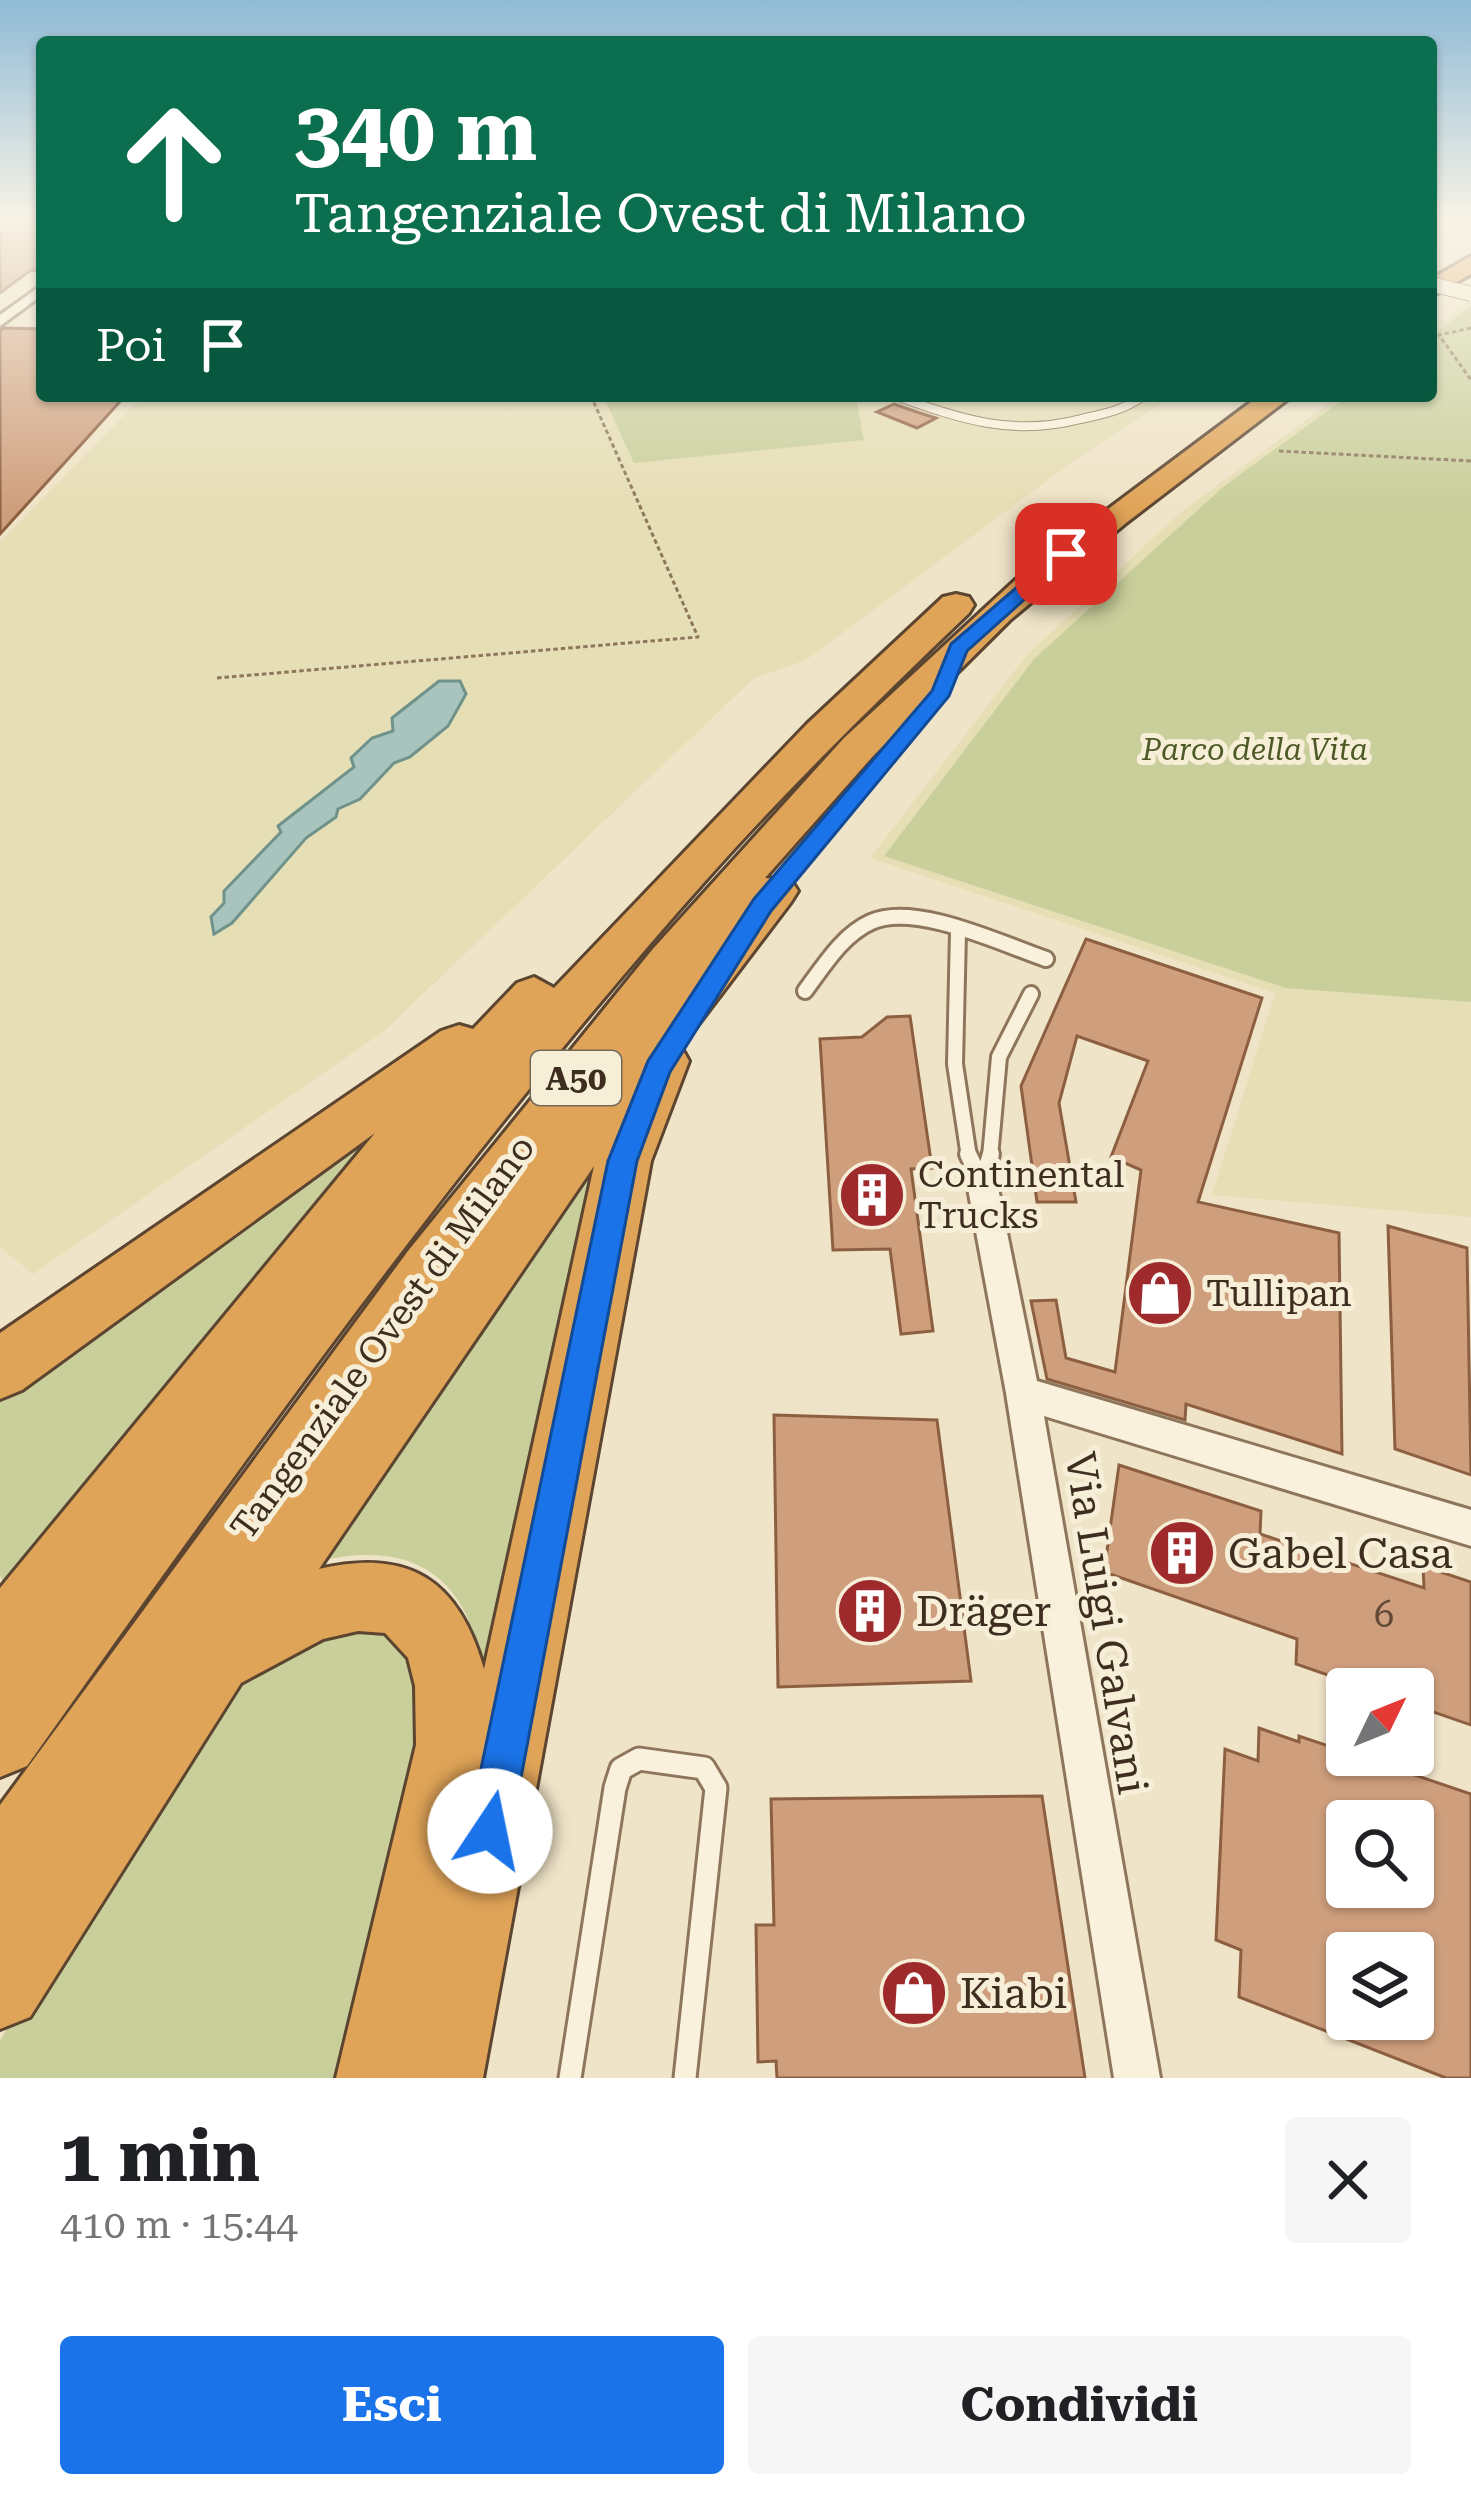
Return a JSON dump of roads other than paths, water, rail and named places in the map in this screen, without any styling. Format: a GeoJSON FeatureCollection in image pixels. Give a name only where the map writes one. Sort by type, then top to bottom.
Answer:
{"type":"FeatureCollection","features":[{"type":"Feature","properties":{"kind":"highway","name":"Tangenziale Ovest di Milano"},"geometry":{"type":"LineString","coordinates":[[0,1739],[356,1262],[653,908],[776,773],[985,580],[1226,402]]}},
{"type":"Feature","properties":{"kind":"highway","name":"Tangenziale Ovest di Milano"},"geometry":{"type":"LineString","coordinates":[[0,1873],[350,1374],[502,1171],[717,906],[958,648],[1129,501],[1269,402]]}},
{"type":"Feature","properties":{"kind":"highway"},"geometry":{"type":"LineString","coordinates":[[0,1987],[207,1668],[611,1099],[763,905],[908,737],[941,692],[958,648]]}},
{"type":"Feature","properties":{"kind":"highway"},"geometry":{"type":"LineString","coordinates":[[0,1645],[368,1179],[555,972],[675,850],[776,773]]}},
{"type":"Feature","properties":{"kind":"highway"},"geometry":{"type":"LineString","coordinates":[[440,2078],[622,1161],[658,1069],[763,905]]}},
{"type":"Feature","properties":{"kind":"highway"},"geometry":{"type":"LineString","coordinates":[[0,1369],[310,1154],[555,972]]}},
{"type":"Feature","properties":{"kind":"highway"},"geometry":{"type":"LineString","coordinates":[[207,1668],[308,1605],[368,1593],[416,1611],[434,1630],[448,1660],[455,1703],[454,1745],[380,2078]]}},
{"type":"Feature","properties":{"kind":"street","name":"Via Luigi Galvani"},"geometry":{"type":"LineString","coordinates":[[982,1183],[1023,1393],[1137,2078]]}},
{"type":"Feature","properties":{"kind":"street"},"geometry":{"type":"LineString","coordinates":[[1023,1393],[1471,1528]]}},
{"type":"Feature","properties":{"kind":"lane"},"geometry":{"type":"LineString","coordinates":[[916,402],[1022,434],[1115,412],[1132,402]]}},
{"type":"Feature","properties":{"kind":"lane"},"geometry":{"type":"LineString","coordinates":[[806,992],[838,946],[880,918],[910,916],[1046,959]]}},
{"type":"Feature","properties":{"kind":"lane"},"geometry":{"type":"LineString","coordinates":[[958,932],[953,1024],[964,1156],[982,1183],[990,1168],[996,1054],[1005,1030],[1030,994]]}},
{"type":"Feature","properties":{"kind":"lane"},"geometry":{"type":"LineString","coordinates":[[570,2078],[615,1788],[621,1769],[639,1759],[704,1768],[716,1788],[685,2078]]}},
{"type":"Feature","properties":{"kind":"water"},"geometry":{"type":"Polygon","coordinates":[[[439,681],[460,681],[466,694],[448,726],[410,757],[394,763],[360,799],[338,809],[336,817],[306,838],[232,923],[214,934],[211,917],[224,903],[224,891],[281,832],[278,826],[354,767],[351,758],[372,738],[393,731],[392,718],[439,681]]]}},
{"type":"Feature","properties":{"kind":"place","name":"Continental Trucks"},"geometry":{"type":"Point","coordinates":[872,1195]}},
{"type":"Feature","properties":{"kind":"place","name":"Tullipan"},"geometry":{"type":"Point","coordinates":[1160,1293]}},
{"type":"Feature","properties":{"kind":"place","name":"Gabel Casa"},"geometry":{"type":"Point","coordinates":[1182,1553]}},
{"type":"Feature","properties":{"kind":"place","name":"Dräger"},"geometry":{"type":"Point","coordinates":[870,1611]}},
{"type":"Feature","properties":{"kind":"place","name":"Kiabi"},"geometry":{"type":"Point","coordinates":[914,1993]}},
{"type":"Feature","properties":{"kind":"park label","name":"Parco della Vita"},"geometry":{"type":"Point","coordinates":[1255,750]}}]}
